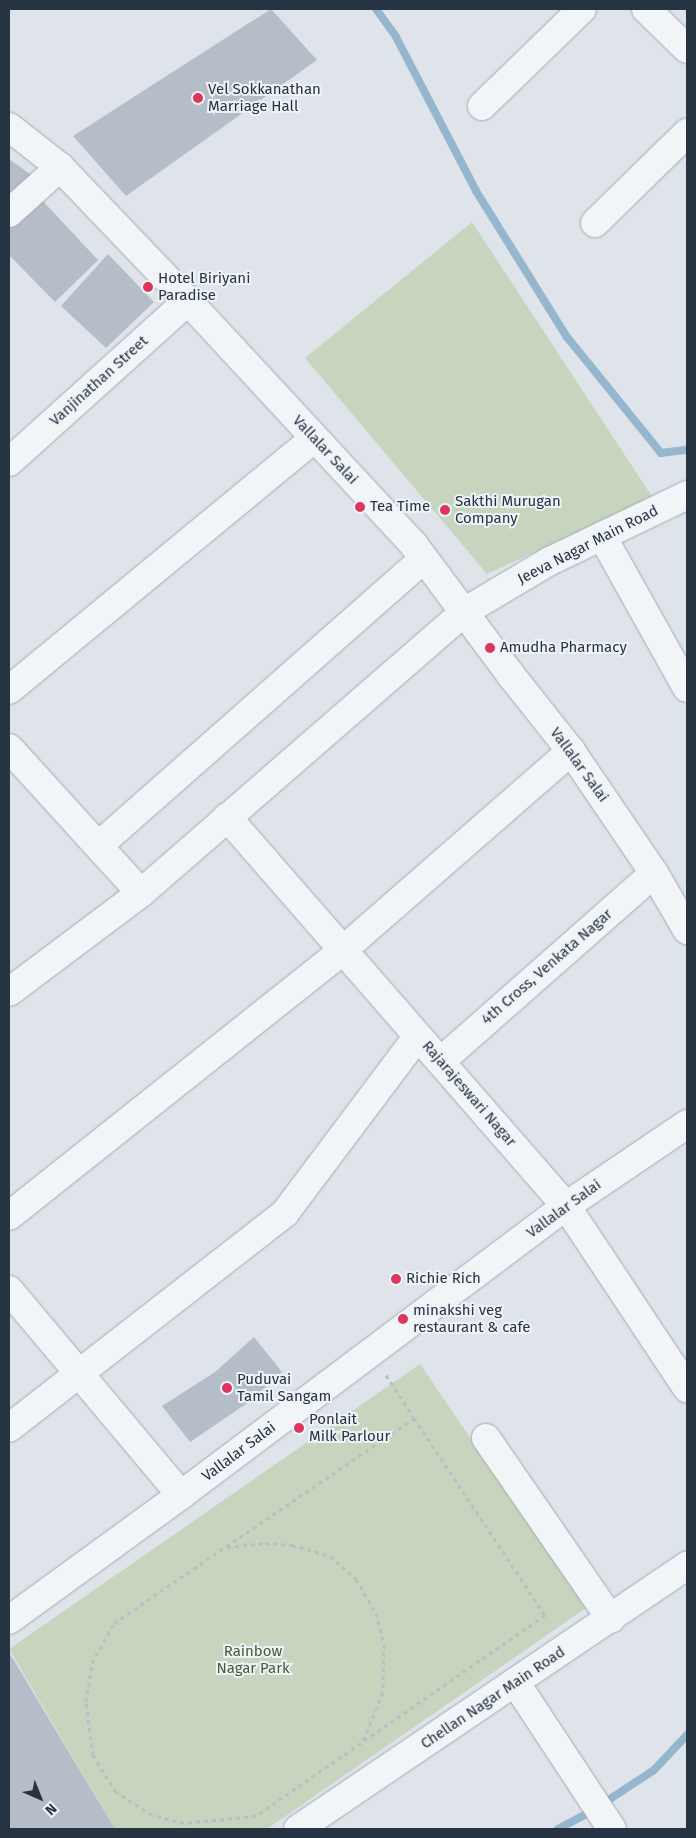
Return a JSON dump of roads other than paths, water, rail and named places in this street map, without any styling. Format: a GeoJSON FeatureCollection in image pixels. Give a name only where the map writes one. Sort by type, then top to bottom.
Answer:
{"type":"FeatureCollection","features":[{"type":"Feature","properties":{"kind":"street"},"geometry":{"type":"LineString","coordinates":[[482,106],[582,9]]}},
{"type":"Feature","properties":{"kind":"street"},"geometry":{"type":"LineString","coordinates":[[646,9],[687,50]]}},
{"type":"Feature","properties":{"kind":"street","name":"Vallalar Salai"},"geometry":{"type":"LineString","coordinates":[[9,127],[60,167],[188,301],[414,545],[571,751],[654,873],[687,930]]}},
{"type":"Feature","properties":{"kind":"street"},"geometry":{"type":"LineString","coordinates":[[595,223],[687,133]]}},
{"type":"Feature","properties":{"kind":"street"},"geometry":{"type":"LineString","coordinates":[[9,213],[60,167]]}},
{"type":"Feature","properties":{"kind":"street","name":"Vanjinathan Street"},"geometry":{"type":"LineString","coordinates":[[9,462],[188,301]]}},
{"type":"Feature","properties":{"kind":"street"},"geometry":{"type":"LineString","coordinates":[[9,690],[314,439]]}},
{"type":"Feature","properties":{"kind":"street","name":"Jeeva Nagar Main Road"},"geometry":{"type":"LineString","coordinates":[[9,992],[141,893],[464,612],[550,561],[687,495]]}},
{"type":"Feature","properties":{"kind":"street"},"geometry":{"type":"LineString","coordinates":[[602,536],[687,688]]}},
{"type":"Feature","properties":{"kind":"street"},"geometry":{"type":"LineString","coordinates":[[98,846],[424,560]]}},
{"type":"Feature","properties":{"kind":"street"},"geometry":{"type":"LineString","coordinates":[[9,748],[141,893]]}},
{"type":"Feature","properties":{"kind":"street"},"geometry":{"type":"LineString","coordinates":[[9,1216],[343,950],[571,751]]}},
{"type":"Feature","properties":{"kind":"street","name":"Rajarajeswari Nagar"},"geometry":{"type":"LineString","coordinates":[[227,817],[566,1206],[687,1388]]}},
{"type":"Feature","properties":{"kind":"street","name":"4th Cross, Venkata Nagar"},"geometry":{"type":"LineString","coordinates":[[441,1061],[654,873]]}},
{"type":"Feature","properties":{"kind":"street"},"geometry":{"type":"LineString","coordinates":[[9,1428],[285,1213],[418,1036]]}},
{"type":"Feature","properties":{"kind":"street","name":"Vallalar Salai"},"geometry":{"type":"LineString","coordinates":[[9,1620],[182,1495],[566,1206],[686,1127]]}},
{"type":"Feature","properties":{"kind":"street"},"geometry":{"type":"LineString","coordinates":[[9,1290],[182,1495]]}},
{"type":"Feature","properties":{"kind":"street"},"geometry":{"type":"LineString","coordinates":[[486,1438],[612,1619]]}},
{"type":"Feature","properties":{"kind":"street","name":"Chellan Nagar Main Road"},"geometry":{"type":"LineString","coordinates":[[298,1829],[515,1682],[612,1619],[687,1566]]}},
{"type":"Feature","properties":{"kind":"street"},"geometry":{"type":"LineString","coordinates":[[515,1682],[612,1829]]}},
{"type":"Feature","properties":{"kind":"waterway"},"geometry":{"type":"LineString","coordinates":[[376,9],[396,37],[476,191],[567,337],[661,453],[687,450]]}},
{"type":"Feature","properties":{"kind":"waterway"},"geometry":{"type":"LineString","coordinates":[[610,1799],[654,1770],[687,1735]]}},
{"type":"Feature","properties":{"kind":"waterway"},"geometry":{"type":"LineString","coordinates":[[558,1829],[590,1812]]}},
{"type":"Feature","properties":{"kind":"place","name":"Vel Sokkanathan Marriage Hall"},"geometry":{"type":"Point","coordinates":[198,98]}},
{"type":"Feature","properties":{"kind":"place","name":"Hotel Biriyani Paradise"},"geometry":{"type":"Point","coordinates":[148,287]}},
{"type":"Feature","properties":{"kind":"place","name":"Tea Time"},"geometry":{"type":"Point","coordinates":[360,507]}},
{"type":"Feature","properties":{"kind":"place","name":"Sakthi Murugan Company"},"geometry":{"type":"Point","coordinates":[445,510]}},
{"type":"Feature","properties":{"kind":"place","name":"Amudha Pharmacy"},"geometry":{"type":"Point","coordinates":[490,648]}},
{"type":"Feature","properties":{"kind":"place","name":"Richie Rich"},"geometry":{"type":"Point","coordinates":[396,1279]}},
{"type":"Feature","properties":{"kind":"place","name":"minakshi veg restaurant & cafe"},"geometry":{"type":"Point","coordinates":[403,1319]}},
{"type":"Feature","properties":{"kind":"place","name":"Puduvai Tamil Sangam"},"geometry":{"type":"Point","coordinates":[227,1388]}},
{"type":"Feature","properties":{"kind":"place","name":"Ponlait Milk Parlour"},"geometry":{"type":"Point","coordinates":[299,1428]}},
{"type":"Feature","properties":{"kind":"park label","name":"Rainbow Nagar Park"},"geometry":{"type":"Point","coordinates":[253,1660]}}]}
